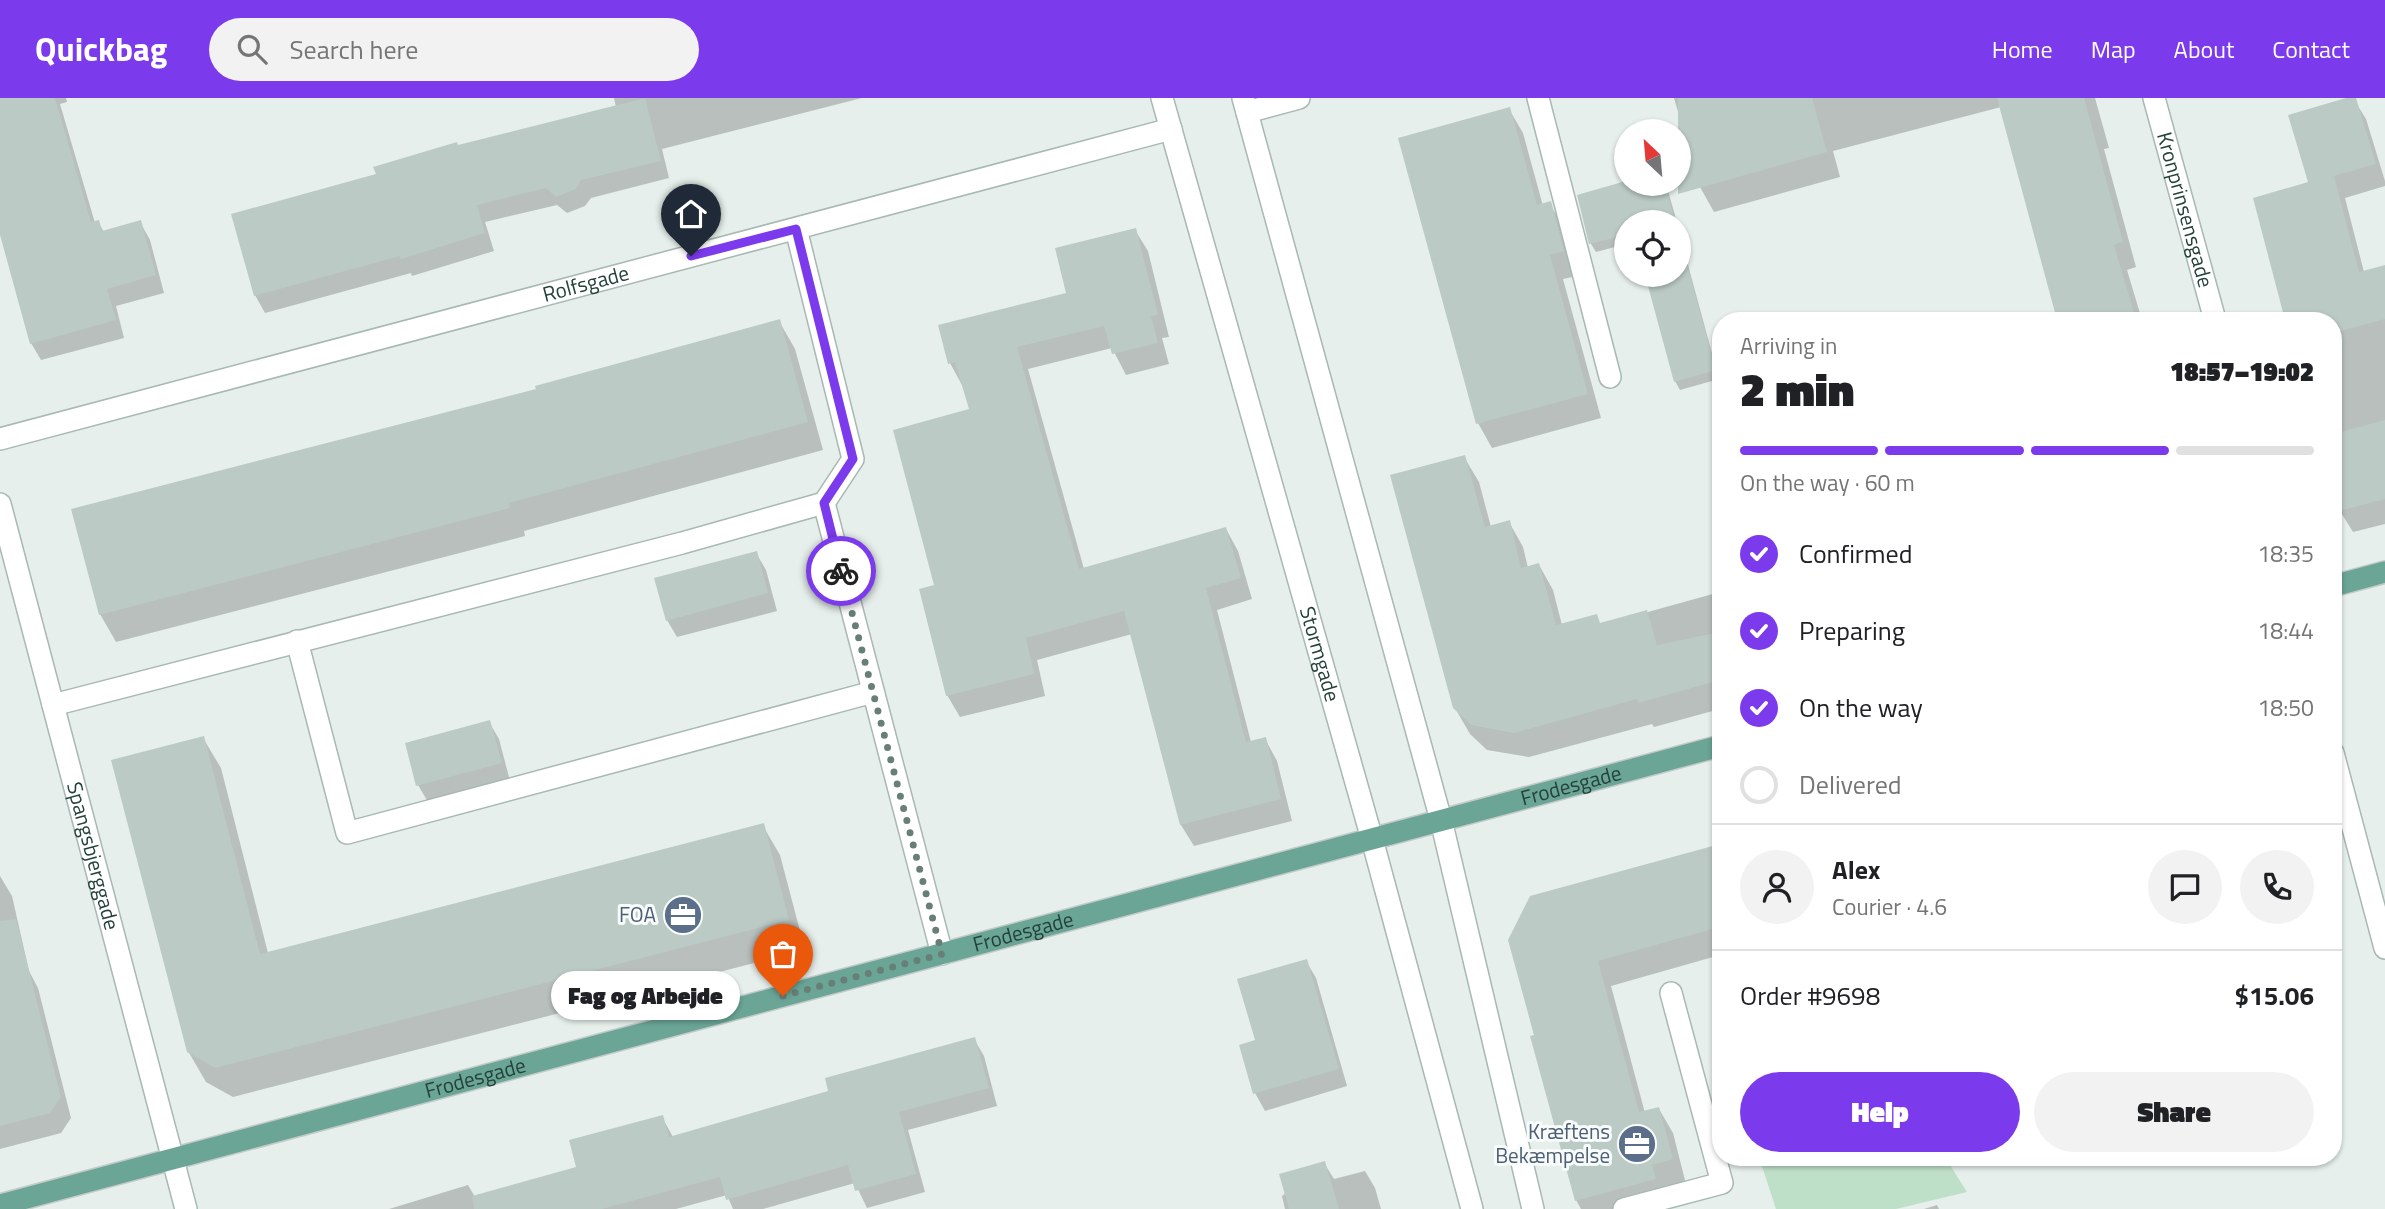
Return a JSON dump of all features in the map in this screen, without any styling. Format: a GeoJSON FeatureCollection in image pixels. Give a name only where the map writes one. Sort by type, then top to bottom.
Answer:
{"type":"FeatureCollection","features":[{"type":"Feature","properties":{"kind":"main road"},"geometry":{"type":"LineString","coordinates":[[2342,584],[2385,572]]}},
{"type":"Feature","properties":{"kind":"main road","name":"Frodesgade"},"geometry":{"type":"LineString","coordinates":[[0,1205],[1712,748]]}},
{"type":"Feature","properties":{"kind":"street","name":"Stormgade"},"geometry":{"type":"LineString","coordinates":[[1162,98],[1373,839],[1472,1209]]}},
{"type":"Feature","properties":{"kind":"street"},"geometry":{"type":"LineString","coordinates":[[1299,98],[1245,105],[1440,820],[1533,1209]]}},
{"type":"Feature","properties":{"kind":"street"},"geometry":{"type":"LineString","coordinates":[[1538,98],[1610,377]]}},
{"type":"Feature","properties":{"kind":"street","name":"Kronprinsensgade"},"geometry":{"type":"LineString","coordinates":[[2154,98],[2213,312]]}},
{"type":"Feature","properties":{"kind":"street","name":"Rolfsgade"},"geometry":{"type":"LineString","coordinates":[[0,439],[1171,129]]}},
{"type":"Feature","properties":{"kind":"street"},"geometry":{"type":"LineString","coordinates":[[53,705],[682,543],[824,503],[853,459],[796,229]]}},
{"type":"Feature","properties":{"kind":"street"},"geometry":{"type":"LineString","coordinates":[[824,503],[942,954]]}},
{"type":"Feature","properties":{"kind":"street","name":"Spangsbjerggade"},"geometry":{"type":"LineString","coordinates":[[0,504],[186,1209]]}},
{"type":"Feature","properties":{"kind":"street"},"geometry":{"type":"LineString","coordinates":[[297,641],[347,833],[873,692]]}},
{"type":"Feature","properties":{"kind":"street"},"geometry":{"type":"LineString","coordinates":[[2342,787],[2385,948]]}},
{"type":"Feature","properties":{"kind":"street"},"geometry":{"type":"LineString","coordinates":[[1671,993],[1712,1116]]}},
{"type":"Feature","properties":{"kind":"street"},"geometry":{"type":"LineString","coordinates":[[1624,1209],[1722,1182],[1720,1166]]}},
{"type":"Feature","properties":{"kind":"green space"},"geometry":{"type":"Polygon","coordinates":[[[1762,1166],[1951,1166],[1967,1192],[1896,1209],[1776,1209],[1762,1166]]]}},
{"type":"Feature","properties":{"kind":"building"},"geometry":{"type":"Polygon","coordinates":[[[0,98],[55,98],[91,222],[99,220],[102,231],[141,220],[156,275],[107,289],[116,320],[30,344],[0,235],[0,98]]]}},
{"type":"Feature","properties":{"kind":"building"},"geometry":{"type":"Polygon","coordinates":[[[645,98],[661,161],[581,180],[576,189],[556,197],[546,188],[477,205],[485,233],[401,259],[400,256],[254,296],[231,214],[376,174],[373,167],[457,142],[458,145],[645,98]]]}},
{"type":"Feature","properties":{"kind":"building"},"geometry":{"type":"Polygon","coordinates":[[[1678,98],[1812,98],[1827,152],[1691,190],[1691,119],[1678,119],[1678,98]]]}},
{"type":"Feature","properties":{"kind":"building"},"geometry":{"type":"Polygon","coordinates":[[[1997,98],[2084,98],[2123,242],[2114,245],[2134,312],[2055,312],[1997,98]]]}},
{"type":"Feature","properties":{"kind":"building"},"geometry":{"type":"Polygon","coordinates":[[[2346,98],[2356,98],[2376,164],[2334,176],[2359,272],[2385,265],[2385,319],[2342,331],[2342,312],[2283,312],[2253,198],[2308,182],[2288,115],[2346,98]]]}},
{"type":"Feature","properties":{"kind":"building"},"geometry":{"type":"Polygon","coordinates":[[[1510,107],[1537,205],[1551,201],[1564,251],[1550,255],[1588,394],[1476,424],[1398,138],[1510,107]]]}},
{"type":"Feature","properties":{"kind":"building"},"geometry":{"type":"Polygon","coordinates":[[[1614,184],[1614,196],[1668,196],[1672,210],[1614,210],[1614,238],[1589,244],[1577,195],[1614,184]]]}},
{"type":"Feature","properties":{"kind":"building"},"geometry":{"type":"Polygon","coordinates":[[[1136,228],[1158,315],[1151,316],[1158,343],[1112,354],[1104,326],[1017,347],[1079,569],[1226,527],[1241,578],[1206,588],[1246,742],[1266,737],[1281,799],[1180,825],[1124,611],[1026,638],[1034,674],[946,696],[919,589],[934,585],[893,430],[969,409],[955,362],[948,364],[938,325],[1066,293],[1055,248],[1136,228]]]}},
{"type":"Feature","properties":{"kind":"building"},"geometry":{"type":"Polygon","coordinates":[[[1691,279],[1712,355],[1712,371],[1674,382],[1648,287],[1691,287],[1691,279]]]}},
{"type":"Feature","properties":{"kind":"building"},"geometry":{"type":"Polygon","coordinates":[[[780,319],[808,422],[509,503],[510,508],[99,615],[71,509],[536,389],[535,386],[780,319]]]}},
{"type":"Feature","properties":{"kind":"building"},"geometry":{"type":"Polygon","coordinates":[[[2385,420],[2385,499],[2342,510],[2342,432],[2385,420]]]}},
{"type":"Feature","properties":{"kind":"building"},"geometry":{"type":"Polygon","coordinates":[[[1465,455],[1485,527],[1510,520],[1521,568],[1539,563],[1556,625],[1597,614],[1600,623],[1647,610],[1657,645],[1712,634],[1712,682],[1638,703],[1637,699],[1514,733],[1471,725],[1453,708],[1390,475],[1465,455]]]}},
{"type":"Feature","properties":{"kind":"building"},"geometry":{"type":"Polygon","coordinates":[[[757,551],[768,593],[666,621],[654,578],[757,551]]]}},
{"type":"Feature","properties":{"kind":"building"},"geometry":{"type":"Polygon","coordinates":[[[490,720],[502,763],[416,786],[405,743],[490,720]]]}},
{"type":"Feature","properties":{"kind":"building"},"geometry":{"type":"Polygon","coordinates":[[[204,736],[260,954],[764,823],[789,920],[215,1068],[187,1052],[111,760],[204,736]]]}},
{"type":"Feature","properties":{"kind":"building"},"geometry":{"type":"Polygon","coordinates":[[[1712,846],[1712,929],[1598,961],[1639,1112],[1659,1107],[1673,1159],[1652,1165],[1656,1179],[1575,1201],[1530,1036],[1534,1035],[1508,940],[1530,896],[1712,846]]]}},
{"type":"Feature","properties":{"kind":"building"},"geometry":{"type":"Polygon","coordinates":[[[16,919],[61,1097],[50,1113],[0,1126],[0,921],[16,919]]]}},
{"type":"Feature","properties":{"kind":"building"},"geometry":{"type":"Polygon","coordinates":[[[1307,959],[1339,1069],[1253,1094],[1239,1045],[1255,1040],[1237,979],[1307,959]]]}},
{"type":"Feature","properties":{"kind":"building"},"geometry":{"type":"Polygon","coordinates":[[[975,1037],[989,1088],[899,1112],[916,1174],[855,1191],[848,1165],[726,1200],[720,1177],[602,1209],[474,1209],[472,1196],[576,1167],[569,1140],[663,1115],[669,1137],[828,1091],[825,1078],[975,1037]]]}},
{"type":"Feature","properties":{"kind":"building"},"geometry":{"type":"Polygon","coordinates":[[[1325,1161],[1339,1209],[1289,1209],[1279,1174],[1325,1161]]]}},
{"type":"Feature","properties":{"kind":"way so far"},"geometry":{"type":"LineString","coordinates":[[783,996],[942,954],[841,571]]}},
{"type":"Feature","properties":{"kind":"place","name":"FOA"},"geometry":{"type":"Point","coordinates":[683,915]}},
{"type":"Feature","properties":{"kind":"place","name":"Fag og Arbejde"},"geometry":{"type":"Point","coordinates":[783,996]}},
{"type":"Feature","properties":{"kind":"place","name":"Kræftens Bekæmpelse"},"geometry":{"type":"Point","coordinates":[1637,1144]}},
{"type":"Feature","properties":{"kind":"route"},"geometry":{"type":"LineString","coordinates":[[691,256],[796,229],[853,459],[824,503],[841,571]]}}]}
